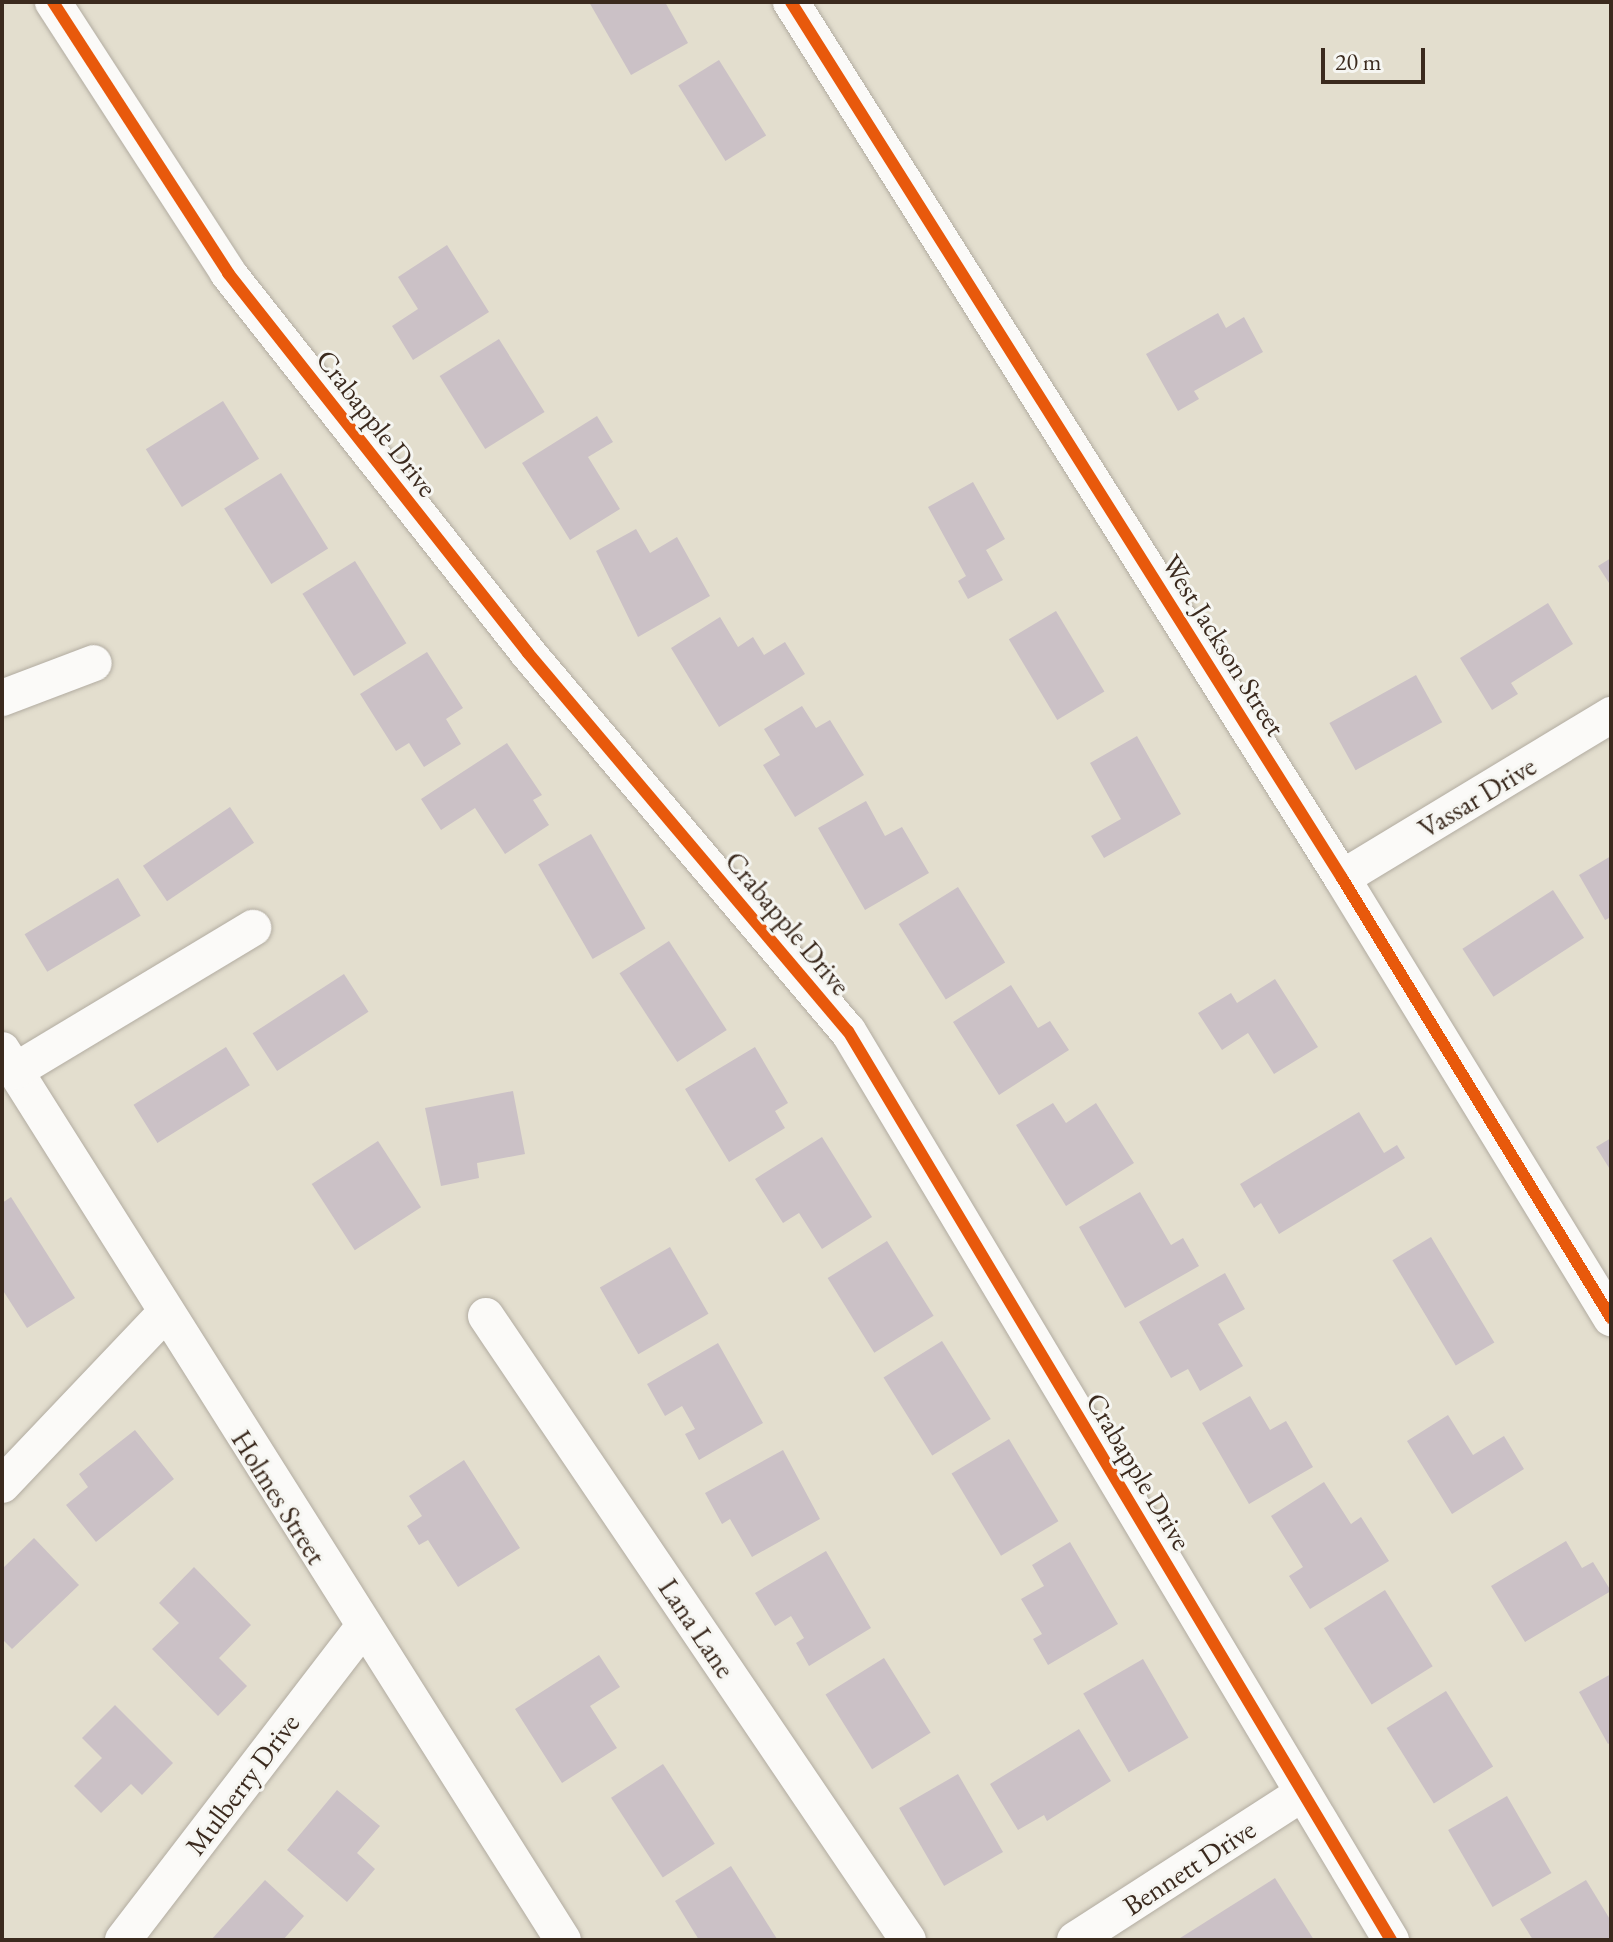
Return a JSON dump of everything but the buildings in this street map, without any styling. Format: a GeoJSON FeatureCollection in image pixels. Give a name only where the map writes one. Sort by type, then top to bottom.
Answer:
{"type":"FeatureCollection","features":[{"type":"Feature","properties":{"kind":"street","name":"Crabapple Drive"},"geometry":{"type":"LineString","coordinates":[[53,2],[228,273],[528,653],[848,1031],[1391,1940]]}},
{"type":"Feature","properties":{"kind":"street","name":"West Jackson Street"},"geometry":{"type":"LineString","coordinates":[[791,2],[1342,878],[1611,1318]]}},
{"type":"Feature","properties":{"kind":"street"},"geometry":{"type":"LineString","coordinates":[[2,698],[94,663]]}},
{"type":"Feature","properties":{"kind":"street","name":"Vassar Drive"},"geometry":{"type":"LineString","coordinates":[[1342,878],[1611,715]]}},
{"type":"Feature","properties":{"kind":"street"},"geometry":{"type":"LineString","coordinates":[[9,1060],[253,928]]}},
{"type":"Feature","properties":{"kind":"street","name":"Holmes Street"},"geometry":{"type":"LineString","coordinates":[[9,1060],[164,1314],[563,1940]]}},
{"type":"Feature","properties":{"kind":"street"},"geometry":{"type":"LineString","coordinates":[[2,1485],[164,1314]]}},
{"type":"Feature","properties":{"kind":"street","name":"Lana Lane"},"geometry":{"type":"LineString","coordinates":[[486,1316],[908,1940]]}},
{"type":"Feature","properties":{"kind":"street","name":"Mulberry Drive"},"geometry":{"type":"LineString","coordinates":[[123,1940],[362,1628]]}},
{"type":"Feature","properties":{"kind":"street","name":"Bennett Drive"},"geometry":{"type":"LineString","coordinates":[[1075,1940],[1303,1793]]}},
{"type":"Feature","properties":{"kind":"cycle path"},"geometry":{"type":"LineString","coordinates":[[53,2],[228,273],[528,653],[848,1031],[1391,1940]]}},
{"type":"Feature","properties":{"kind":"cycle path"},"geometry":{"type":"LineString","coordinates":[[791,2],[1342,878],[1611,1318]]}}]}
